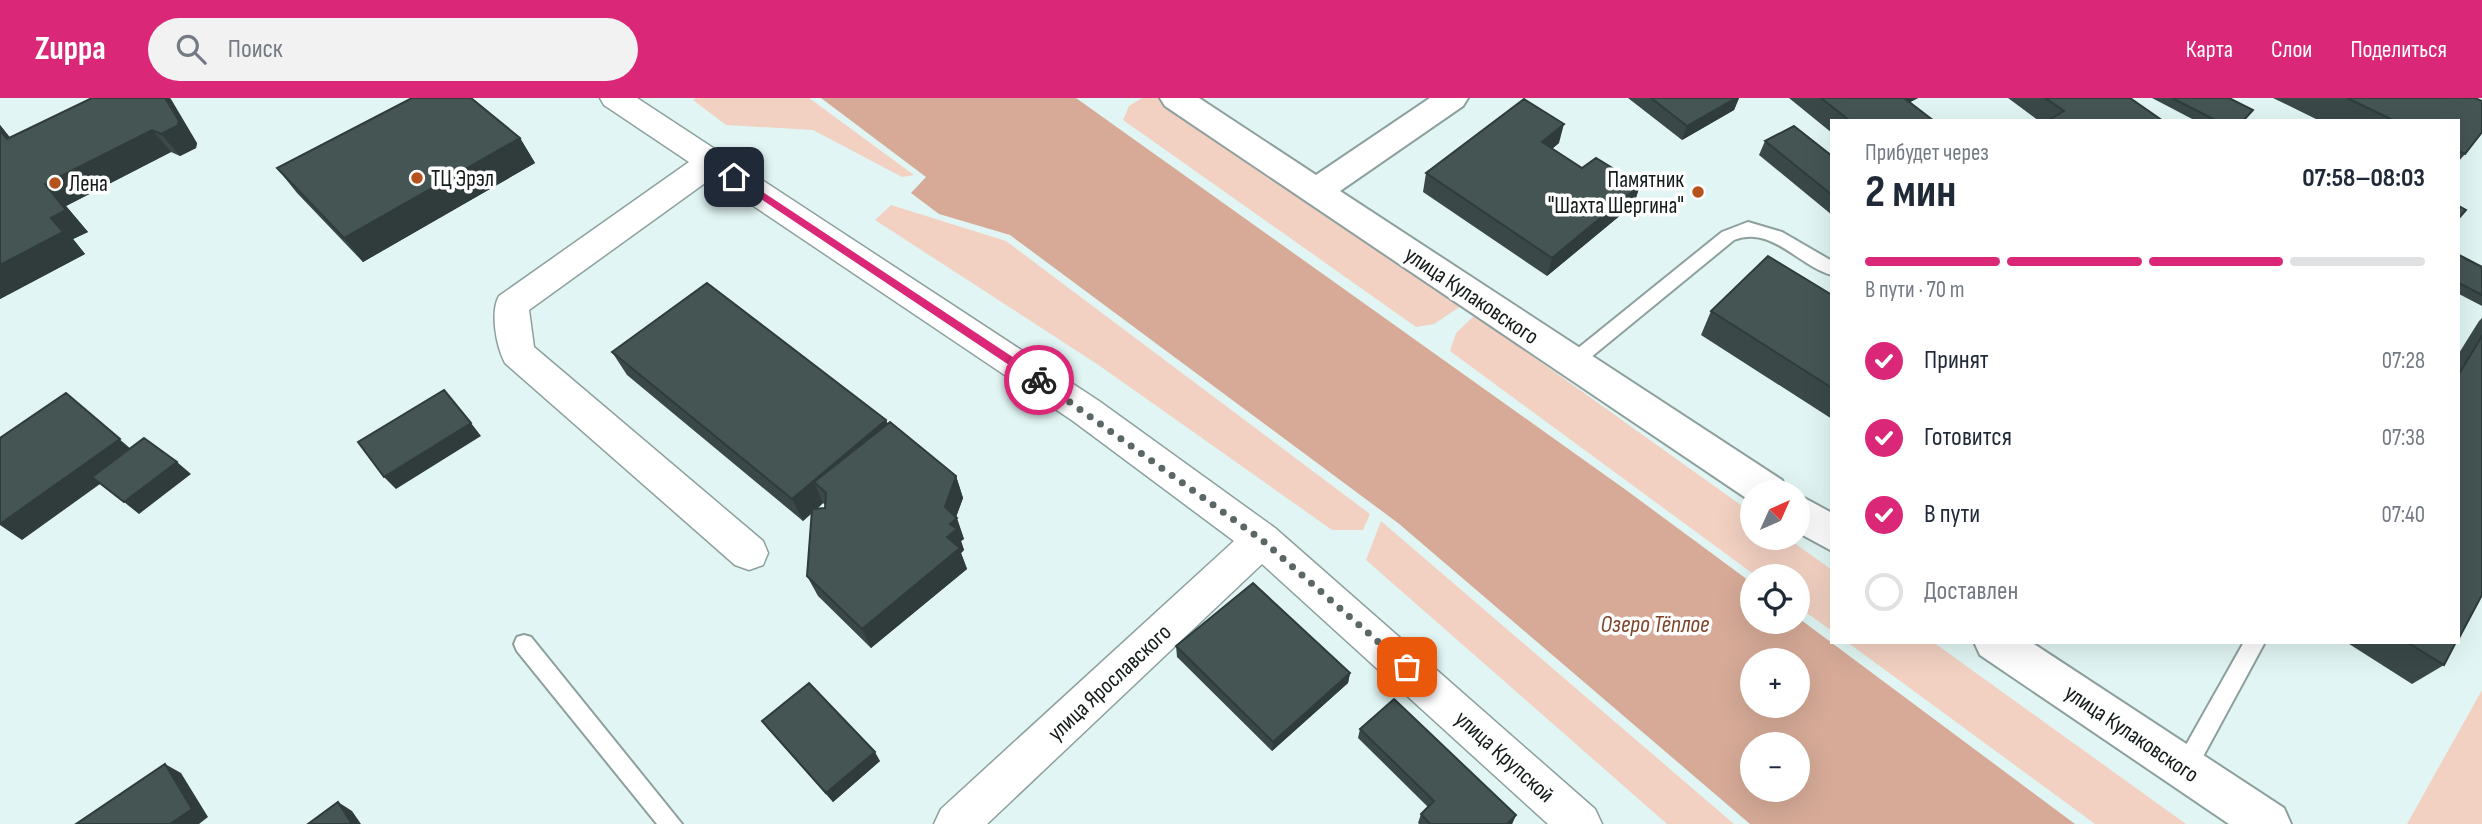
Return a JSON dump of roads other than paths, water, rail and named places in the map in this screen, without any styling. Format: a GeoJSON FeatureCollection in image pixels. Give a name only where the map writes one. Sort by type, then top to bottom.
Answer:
{"type":"FeatureCollection","features":[{"type":"Feature","properties":{"kind":"street","name":"улица Крупской"},"geometry":{"type":"LineString","coordinates":[[615,98],[1086,411],[1262,540],[1580,824]]}},
{"type":"Feature","properties":{"kind":"street","name":"улица Кулаковского"},"geometry":{"type":"LineString","coordinates":[[1176,98],[1750,480]]}},
{"type":"Feature","properties":{"kind":"street"},"geometry":{"type":"LineString","coordinates":[[1316,191],[1452,98]]}},
{"type":"Feature","properties":{"kind":"street"},"geometry":{"type":"LineString","coordinates":[[712,162],[511,305],[517,353],[749,553]]}},
{"type":"Feature","properties":{"kind":"street"},"geometry":{"type":"LineString","coordinates":[[1810,520],[1830,533]]}},
{"type":"Feature","properties":{"kind":"street","name":"улица Ярославского"},"geometry":{"type":"LineString","coordinates":[[956,824],[1262,540]]}},
{"type":"Feature","properties":{"kind":"street","name":"улица Кулаковского"},"geometry":{"type":"LineString","coordinates":[[1998,644],[2268,824]]}},
{"type":"Feature","properties":{"kind":"lane"},"geometry":{"type":"LineString","coordinates":[[1573,362],[1728,236],[1748,228],[1776,236],[1830,268]]}},
{"type":"Feature","properties":{"kind":"lane"},"geometry":{"type":"LineString","coordinates":[[524,643],[671,824]]}},
{"type":"Feature","properties":{"kind":"lane"},"geometry":{"type":"LineString","coordinates":[[2185,768],[2255,644]]}},
{"type":"Feature","properties":{"kind":"water","name":"Озеро Тёплое"},"geometry":{"type":"Polygon","coordinates":[[[821,98],[1076,98],[1740,574],[1740,634],[1810,634],[1810,627],[2075,824],[1750,824],[1398,523],[1010,235],[939,214],[911,193],[926,177],[821,98]]]}},
{"type":"Feature","properties":{"kind":"place","name":"ТЦ Эрэл"},"geometry":{"type":"Point","coordinates":[417,178]}},
{"type":"Feature","properties":{"kind":"place","name":"Лена"},"geometry":{"type":"Point","coordinates":[55,183]}},
{"type":"Feature","properties":{"kind":"place","name":"Памятник \"Шахта Шергина\""},"geometry":{"type":"Point","coordinates":[1698,192]}}]}
